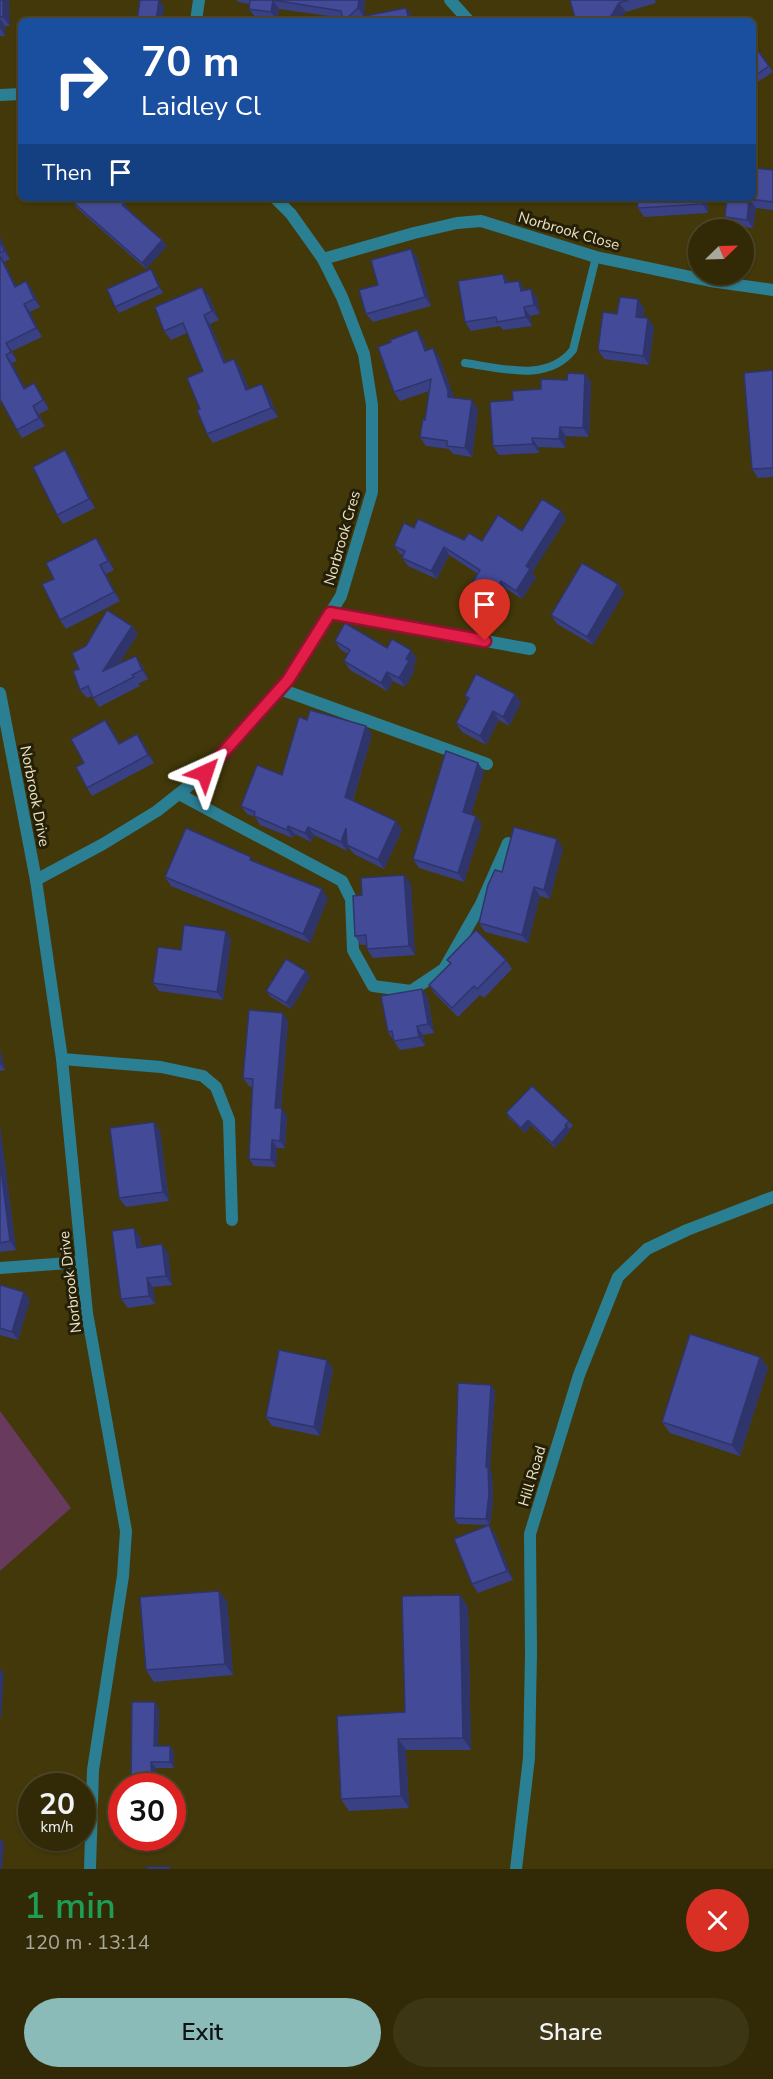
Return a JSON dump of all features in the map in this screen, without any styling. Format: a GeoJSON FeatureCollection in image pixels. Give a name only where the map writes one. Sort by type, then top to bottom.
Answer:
{"type":"FeatureCollection","features":[{"type":"Feature","properties":{"kind":"street"},"geometry":{"type":"LineString","coordinates":[[196,18],[199,0]]}},
{"type":"Feature","properties":{"kind":"street"},"geometry":{"type":"LineString","coordinates":[[450,0],[466,18]]}},
{"type":"Feature","properties":{"kind":"street"},"geometry":{"type":"LineString","coordinates":[[0,95],[18,94]]}},
{"type":"Feature","properties":{"kind":"street","name":"Norbrook Cres"},"geometry":{"type":"LineString","coordinates":[[36,880],[103,844],[157,811],[205,773],[288,680],[341,596],[372,492],[372,405],[364,354],[342,297],[323,259],[291,214],[278,201]]}},
{"type":"Feature","properties":{"kind":"street","name":"Norbrook Close"},"geometry":{"type":"LineString","coordinates":[[323,259],[414,233],[457,223],[482,221],[596,257],[773,290]]}},
{"type":"Feature","properties":{"kind":"street"},"geometry":{"type":"LineString","coordinates":[[330,613],[530,649]]}},
{"type":"Feature","properties":{"kind":"street"},"geometry":{"type":"LineString","coordinates":[[280,689],[487,764]]}},
{"type":"Feature","properties":{"kind":"street","name":"Norbrook Drive"},"geometry":{"type":"LineString","coordinates":[[0,693],[36,880],[62,1059],[87,1313],[126,1531],[123,1576],[93,1770],[90,1869]]}},
{"type":"Feature","properties":{"kind":"street"},"geometry":{"type":"LineString","coordinates":[[179,794],[342,881],[351,899],[353,950],[373,986],[411,991],[444,969],[481,904],[508,843]]}},
{"type":"Feature","properties":{"kind":"street"},"geometry":{"type":"LineString","coordinates":[[62,1059],[161,1067],[203,1076],[216,1087],[229,1120],[232,1220]]}},
{"type":"Feature","properties":{"kind":"street","name":"Hill Road"},"geometry":{"type":"LineString","coordinates":[[516,1869],[529,1758],[530,1534],[579,1375],[618,1277],[647,1250],[687,1230],[773,1197]]}},
{"type":"Feature","properties":{"kind":"street"},"geometry":{"type":"LineString","coordinates":[[0,1268],[82,1262]]}},
{"type":"Feature","properties":{"kind":"lane"},"geometry":{"type":"LineString","coordinates":[[465,363],[516,370],[546,369],[566,359],[573,350],[596,257]]}},
{"type":"Feature","properties":{"kind":"shaded area"},"geometry":{"type":"Polygon","coordinates":[[[0,1411],[71,1508],[0,1571],[0,1411]]]}},
{"type":"Feature","properties":{"kind":"building"},"geometry":{"type":"Polygon","coordinates":[[[0,0],[3,0],[3,17],[0,17],[0,0]]]}},
{"type":"Feature","properties":{"kind":"building"},"geometry":{"type":"Polygon","coordinates":[[[140,0],[159,0],[156,18],[137,18],[140,0]]]}},
{"type":"Feature","properties":{"kind":"building"},"geometry":{"type":"Polygon","coordinates":[[[250,0],[273,0],[271,12],[249,9],[250,0]]]}},
{"type":"Feature","properties":{"kind":"building"},"geometry":{"type":"Polygon","coordinates":[[[273,0],[359,0],[358,8],[347,18],[342,18],[341,11],[273,0]]]}},
{"type":"Feature","properties":{"kind":"building"},"geometry":{"type":"Polygon","coordinates":[[[570,0],[629,0],[619,3],[610,18],[575,18],[570,0]]]}},
{"type":"Feature","properties":{"kind":"building"},"geometry":{"type":"Polygon","coordinates":[[[406,8],[408,18],[355,18],[406,8]]]}},
{"type":"Feature","properties":{"kind":"building"},"geometry":{"type":"Polygon","coordinates":[[[756,48],[769,66],[756,75],[756,48]]]}},
{"type":"Feature","properties":{"kind":"building"},"geometry":{"type":"Polygon","coordinates":[[[756,168],[773,170],[773,202],[756,200],[756,168]]]}},
{"type":"Feature","properties":{"kind":"building"},"geometry":{"type":"Polygon","coordinates":[[[122,201],[124,203],[122,205],[162,240],[142,263],[73,202],[122,201]]]}},
{"type":"Feature","properties":{"kind":"building"},"geometry":{"type":"Polygon","coordinates":[[[637,201],[702,201],[702,204],[638,208],[637,201]]]}},
{"type":"Feature","properties":{"kind":"building"},"geometry":{"type":"Polygon","coordinates":[[[727,201],[749,201],[747,219],[725,217],[727,201]]]}},
{"type":"Feature","properties":{"kind":"building"},"geometry":{"type":"Polygon","coordinates":[[[0,241],[4,251],[0,253],[0,241]]]}},
{"type":"Feature","properties":{"kind":"building"},"geometry":{"type":"Polygon","coordinates":[[[411,249],[425,297],[366,314],[359,290],[378,285],[371,260],[411,249]]]}},
{"type":"Feature","properties":{"kind":"building"},"geometry":{"type":"Polygon","coordinates":[[[0,256],[15,287],[26,281],[34,299],[24,304],[36,328],[6,343],[11,352],[6,355],[24,389],[34,383],[43,400],[33,406],[39,418],[17,430],[0,399],[0,256]]]}},
{"type":"Feature","properties":{"kind":"building"},"geometry":{"type":"Polygon","coordinates":[[[151,269],[159,287],[115,307],[107,289],[151,269]]]}},
{"type":"Feature","properties":{"kind":"building"},"geometry":{"type":"Polygon","coordinates":[[[503,274],[505,283],[519,281],[521,291],[531,289],[534,305],[524,307],[526,317],[497,322],[496,317],[465,322],[458,281],[503,274]]]}},
{"type":"Feature","properties":{"kind":"building"},"geometry":{"type":"Polygon","coordinates":[[[202,287],[212,311],[204,315],[224,363],[234,359],[246,390],[262,384],[271,408],[207,434],[197,410],[200,409],[187,378],[203,371],[183,323],[164,331],[155,307],[202,287]]]}},
{"type":"Feature","properties":{"kind":"building"},"geometry":{"type":"Polygon","coordinates":[[[620,297],[638,299],[636,317],[648,318],[643,356],[598,350],[603,312],[617,314],[620,297]]]}},
{"type":"Feature","properties":{"kind":"building"},"geometry":{"type":"Polygon","coordinates":[[[417,330],[425,351],[433,348],[448,397],[472,400],[465,448],[447,446],[447,441],[420,437],[431,379],[394,392],[378,347],[417,330]]]}},
{"type":"Feature","properties":{"kind":"building"},"geometry":{"type":"Polygon","coordinates":[[[773,370],[773,468],[752,469],[744,373],[773,370]]]}},
{"type":"Feature","properties":{"kind":"building"},"geometry":{"type":"Polygon","coordinates":[[[568,373],[585,374],[583,428],[560,427],[559,439],[532,438],[533,444],[493,446],[490,402],[513,400],[512,391],[541,389],[541,379],[567,380],[568,373]]]}},
{"type":"Feature","properties":{"kind":"building"},"geometry":{"type":"Polygon","coordinates":[[[65,450],[89,499],[57,515],[33,467],[65,450]]]}},
{"type":"Feature","properties":{"kind":"building"},"geometry":{"type":"Polygon","coordinates":[[[542,499],[561,511],[526,566],[530,569],[516,591],[501,581],[491,598],[471,585],[480,570],[444,547],[431,571],[402,558],[405,551],[394,546],[404,523],[414,528],[418,519],[464,540],[469,533],[482,541],[498,515],[522,531],[542,499]]]}},
{"type":"Feature","properties":{"kind":"building"},"geometry":{"type":"Polygon","coordinates":[[[96,538],[108,561],[100,565],[114,592],[60,620],[42,584],[54,579],[46,563],[96,538]]]}},
{"type":"Feature","properties":{"kind":"building"},"geometry":{"type":"Polygon","coordinates":[[[582,563],[618,584],[587,637],[551,615],[582,563]]]}},
{"type":"Feature","properties":{"kind":"building"},"geometry":{"type":"Polygon","coordinates":[[[107,610],[132,626],[103,671],[136,656],[142,670],[132,675],[134,677],[93,698],[88,686],[80,690],[73,671],[79,669],[72,653],[86,646],[107,610]]]}},
{"type":"Feature","properties":{"kind":"building"},"geometry":{"type":"Polygon","coordinates":[[[345,623],[387,648],[392,639],[411,650],[406,659],[409,661],[399,678],[387,672],[381,683],[344,661],[350,650],[335,641],[345,623]]]}},
{"type":"Feature","properties":{"kind":"building"},"geometry":{"type":"Polygon","coordinates":[[[476,674],[515,694],[503,717],[493,711],[480,736],[456,723],[469,698],[465,696],[476,674]]]}},
{"type":"Feature","properties":{"kind":"building"},"geometry":{"type":"Polygon","coordinates":[[[310,710],[366,726],[345,797],[396,821],[378,860],[347,845],[346,828],[341,842],[308,827],[305,833],[288,826],[287,830],[254,816],[255,812],[241,806],[257,765],[282,775],[299,717],[307,720],[310,710]]]}},
{"type":"Feature","properties":{"kind":"building"},"geometry":{"type":"Polygon","coordinates":[[[105,720],[119,744],[137,734],[148,755],[87,788],[76,767],[84,763],[71,739],[105,720]]]}},
{"type":"Feature","properties":{"kind":"building"},"geometry":{"type":"Polygon","coordinates":[[[446,751],[478,763],[463,812],[476,816],[458,873],[413,859],[446,751]]]}},
{"type":"Feature","properties":{"kind":"building"},"geometry":{"type":"Polygon","coordinates":[[[514,827],[557,839],[544,890],[534,887],[522,935],[479,923],[488,885],[495,870],[502,872],[514,827]]]}},
{"type":"Feature","properties":{"kind":"building"},"geometry":{"type":"Polygon","coordinates":[[[186,828],[251,857],[250,860],[322,889],[303,934],[165,877],[186,828]]]}},
{"type":"Feature","properties":{"kind":"building"},"geometry":{"type":"Polygon","coordinates":[[[404,875],[409,946],[367,949],[366,935],[355,936],[353,896],[362,895],[361,878],[404,875]]]}},
{"type":"Feature","properties":{"kind":"building"},"geometry":{"type":"Polygon","coordinates":[[[184,925],[226,931],[217,992],[153,983],[158,947],[181,950],[184,925]]]}},
{"type":"Feature","properties":{"kind":"building"},"geometry":{"type":"Polygon","coordinates":[[[476,930],[506,960],[477,989],[474,986],[452,1008],[429,985],[451,963],[447,960],[476,930]]]}},
{"type":"Feature","properties":{"kind":"building"},"geometry":{"type":"Polygon","coordinates":[[[286,959],[306,971],[286,1003],[266,991],[286,959]]]}},
{"type":"Feature","properties":{"kind":"building"},"geometry":{"type":"Polygon","coordinates":[[[422,989],[428,1024],[417,1026],[419,1037],[394,1041],[392,1031],[388,1032],[381,996],[422,989]]]}},
{"type":"Feature","properties":{"kind":"building"},"geometry":{"type":"Polygon","coordinates":[[[249,1010],[283,1013],[275,1108],[282,1108],[280,1141],[272,1140],[271,1160],[249,1159],[253,1079],[243,1078],[249,1010]]]}},
{"type":"Feature","properties":{"kind":"building"},"geometry":{"type":"Polygon","coordinates":[[[532,1086],[569,1121],[552,1143],[528,1120],[521,1128],[506,1113],[532,1086]]]}},
{"type":"Feature","properties":{"kind":"building"},"geometry":{"type":"Polygon","coordinates":[[[154,1122],[163,1192],[119,1198],[110,1128],[154,1122]]]}},
{"type":"Feature","properties":{"kind":"building"},"geometry":{"type":"Polygon","coordinates":[[[0,1162],[10,1241],[0,1243],[0,1162]]]}},
{"type":"Feature","properties":{"kind":"building"},"geometry":{"type":"Polygon","coordinates":[[[134,1228],[137,1248],[162,1244],[166,1276],[147,1278],[149,1296],[121,1299],[112,1231],[134,1228]]]}},
{"type":"Feature","properties":{"kind":"building"},"geometry":{"type":"Polygon","coordinates":[[[0,1285],[24,1292],[12,1332],[0,1328],[0,1285]]]}},
{"type":"Feature","properties":{"kind":"building"},"geometry":{"type":"Polygon","coordinates":[[[690,1334],[760,1357],[732,1445],[662,1422],[690,1334]]]}},
{"type":"Feature","properties":{"kind":"building"},"geometry":{"type":"Polygon","coordinates":[[[279,1350],[327,1360],[314,1427],[266,1417],[279,1350]]]}},
{"type":"Feature","properties":{"kind":"building"},"geometry":{"type":"Polygon","coordinates":[[[458,1383],[491,1385],[486,1467],[488,1467],[489,1495],[486,1519],[454,1518],[458,1383]]]}},
{"type":"Feature","properties":{"kind":"building"},"geometry":{"type":"Polygon","coordinates":[[[489,1525],[507,1571],[472,1584],[454,1539],[489,1525]]]}},
{"type":"Feature","properties":{"kind":"building"},"geometry":{"type":"Polygon","coordinates":[[[219,1591],[225,1664],[146,1670],[140,1597],[219,1591]]]}},
{"type":"Feature","properties":{"kind":"building"},"geometry":{"type":"Polygon","coordinates":[[[460,1595],[463,1738],[398,1739],[401,1796],[341,1799],[337,1716],[405,1712],[402,1596],[460,1595]]]}},
{"type":"Feature","properties":{"kind":"building"},"geometry":{"type":"Polygon","coordinates":[[[132,1702],[155,1702],[154,1746],[170,1746],[170,1762],[151,1762],[151,1773],[131,1773],[132,1702]]]}},
{"type":"Feature","properties":{"kind":"building"},"geometry":{"type":"Polygon","coordinates":[[[147,1867],[170,1867],[170,1869],[147,1869],[147,1867]]]}},
{"type":"Feature","properties":{"kind":"route"},"geometry":{"type":"LineString","coordinates":[[205,773],[288,680],[330,613],[485,641]]}}]}
